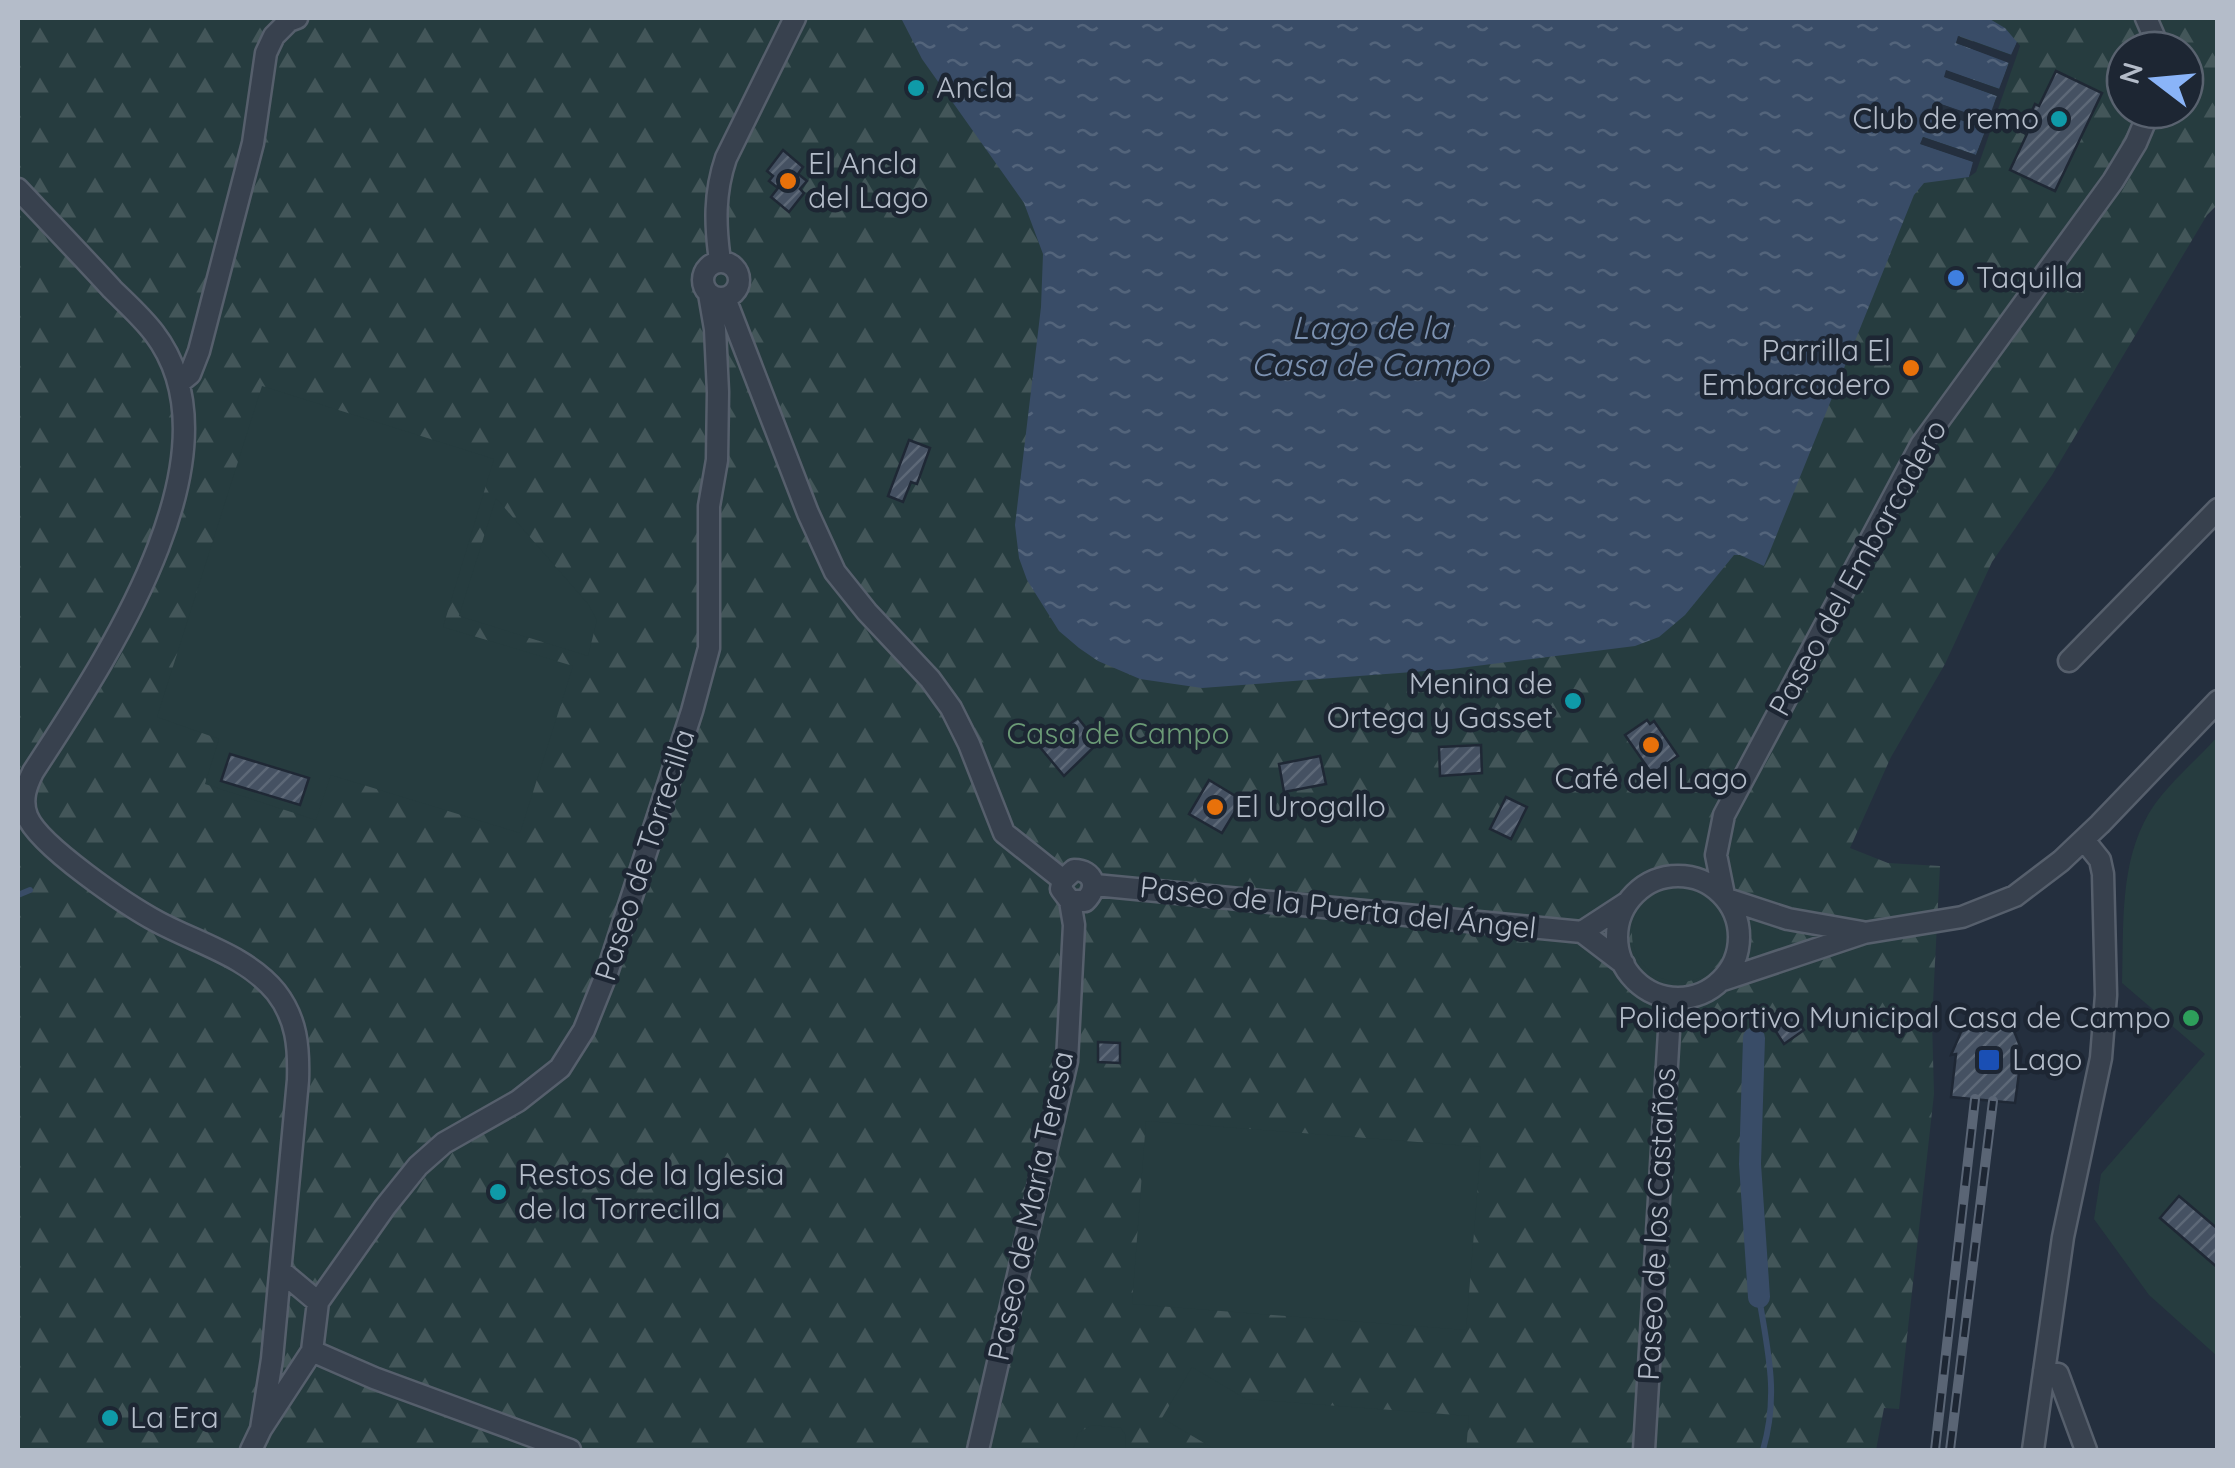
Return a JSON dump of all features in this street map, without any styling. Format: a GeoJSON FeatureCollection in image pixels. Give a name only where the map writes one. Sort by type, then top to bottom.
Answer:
{"type":"FeatureCollection","features":[{"type":"Feature","properties":{"kind":"street"},"geometry":{"type":"LineString","coordinates":[[179,382],[192,371],[199,351],[253,144],[266,52],[274,36],[288,21],[297,18]]}},
{"type":"Feature","properties":{"kind":"street","name":"Paseo de Torrecilla"},"geometry":{"type":"LineString","coordinates":[[318,1302],[418,1166],[444,1143],[518,1101],[560,1068],[584,1030],[608,970],[709,648],[708,506],[716,460],[717,296],[704,285],[704,274],[720,262],[715,210],[718,182],[726,158],[796,18]]}},
{"type":"Feature","properties":{"kind":"street","name":"Paseo del Embarcadero"},"geometry":{"type":"LineString","coordinates":[[1726,897],[1716,855],[1724,815],[1899,483],[1930,430],[2113,182],[2142,130]]}},
{"type":"Feature","properties":{"kind":"street"},"geometry":{"type":"LineString","coordinates":[[18,189],[156,335],[179,382],[184,406],[184,443],[162,538],[112,647],[29,780],[25,809],[38,834],[87,874],[140,912],[237,960],[276,991],[289,1012],[297,1034],[298,1080],[262,1428]]}},
{"type":"Feature","properties":{"kind":"street"},"geometry":{"type":"LineString","coordinates":[[717,296],[835,572],[951,708],[970,744],[1004,833],[1062,880]]}},
{"type":"Feature","properties":{"kind":"street"},"geometry":{"type":"LineString","coordinates":[[2069,662],[2218,509]]}},
{"type":"Feature","properties":{"kind":"street"},"geometry":{"type":"LineString","coordinates":[[1864,933],[1788,919],[1726,897],[1699,879],[1673,876],[1648,884],[1582,932],[1624,964],[1642,986],[1671,998],[1700,994],[1720,981],[1864,933],[1944,922],[2003,902],[2046,873],[2084,840],[2218,700]]}},
{"type":"Feature","properties":{"kind":"street"},"geometry":{"type":"LineString","coordinates":[[2033,1450],[2064,1237],[2102,1058],[2106,995],[2103,874],[2100,860],[2084,840]]}},
{"type":"Feature","properties":{"kind":"street"},"geometry":{"type":"LineString","coordinates":[[1081,870],[1092,878],[1094,885],[1085,900],[1070,901],[1061,889],[1067,873],[1081,870]]}},
{"type":"Feature","properties":{"kind":"street","name":"Paseo de la Puerta del Ángel"},"geometry":{"type":"LineString","coordinates":[[1094,885],[1582,932]]}},
{"type":"Feature","properties":{"kind":"street"},"geometry":{"type":"LineString","coordinates":[[1720,981],[1734,961],[1739,945],[1737,921],[1726,897]]}},
{"type":"Feature","properties":{"kind":"street","name":"Paseo de María Teresa"},"geometry":{"type":"LineString","coordinates":[[978,1450],[1062,1091],[1074,925],[1070,901]]}},
{"type":"Feature","properties":{"kind":"street"},"geometry":{"type":"LineString","coordinates":[[1624,964],[1618,931],[1629,901]]}},
{"type":"Feature","properties":{"kind":"street","name":"Paseo de los Castaños"},"geometry":{"type":"LineString","coordinates":[[1644,1450],[1671,998]]}},
{"type":"Feature","properties":{"kind":"street"},"geometry":{"type":"LineString","coordinates":[[251,1450],[312,1352],[318,1302],[281,1271]]}},
{"type":"Feature","properties":{"kind":"street"},"geometry":{"type":"LineString","coordinates":[[312,1352],[570,1450]]}},
{"type":"Feature","properties":{"kind":"street"},"geometry":{"type":"LineString","coordinates":[[2044,1371],[2058,1374],[2086,1450]]}},
{"type":"Feature","properties":{"kind":"green space","name":"Casa de Campo"},"geometry":{"type":"Polygon","coordinates":[[[18,18],[2217,18],[2217,205],[2207,215],[2052,475],[1992,562],[1945,664],[1891,757],[1850,848],[1888,863],[1940,866],[1932,1021],[1934,1094],[1899,1409],[1884,1408],[1876,1450],[18,1450],[18,18]]]}},
{"type":"Feature","properties":{"kind":"green space"},"geometry":{"type":"Polygon","coordinates":[[[262,386],[494,459],[443,627],[573,666],[520,833],[331,775],[316,820],[205,784],[219,739],[157,717],[262,386]]]}},
{"type":"Feature","properties":{"kind":"green space"},"geometry":{"type":"Polygon","coordinates":[[[496,498],[588,604],[597,620],[588,656],[459,616],[496,498]]]}},
{"type":"Feature","properties":{"kind":"green space","name":"Polideportivo Municipal Casa de Campo"},"geometry":{"type":"Polygon","coordinates":[[[2217,737],[2217,1356],[2149,1295],[2094,1219],[2101,1174],[2205,1054],[2122,983],[2124,917],[2132,853],[2149,813],[2217,737]]]}},
{"type":"Feature","properties":{"kind":"green space"},"geometry":{"type":"Polygon","coordinates":[[[1680,886],[1698,890],[1714,900],[1724,916],[1728,934],[1724,952],[1714,968],[1698,978],[1680,982],[1662,978],[1646,968],[1636,952],[1632,934],[1636,916],[1646,900],[1662,890],[1680,886]]]}},
{"type":"Feature","properties":{"kind":"green space"},"geometry":{"type":"Polygon","coordinates":[[[1146,1121],[1481,1147],[1466,1330],[1132,1304],[1146,1121]]]}},
{"type":"Feature","properties":{"kind":"green space"},"geometry":{"type":"Polygon","coordinates":[[[1192,1367],[1246,1399],[1469,1416],[1466,1450],[1216,1450],[1162,1418],[1192,1367]]]}},
{"type":"Feature","properties":{"kind":"green space"},"geometry":{"type":"Polygon","coordinates":[[[1092,1425],[1121,1428],[1126,1436],[1125,1450],[1073,1450],[1078,1433],[1092,1425]]]}},
{"type":"Feature","properties":{"kind":"water","name":"Lago de la Casa de Campo"},"geometry":{"type":"Polygon","coordinates":[[[901,18],[1988,18],[2005,28],[2017,42],[2012,55],[1959,36],[1956,43],[2009,62],[2000,89],[1947,71],[1945,77],[1997,96],[1988,121],[1935,102],[1932,109],[1986,129],[1976,155],[1923,137],[1921,144],[1974,162],[1969,177],[1924,183],[1914,195],[1764,566],[1734,555],[1685,615],[1659,637],[1635,646],[1452,669],[1202,688],[1140,679],[1098,661],[1059,631],[1027,580],[1019,558],[1015,525],[1041,307],[1043,254],[1024,203],[922,59],[901,18]]]}},
{"type":"Feature","properties":{"kind":"pier"},"geometry":{"type":"Polygon","coordinates":[[[1958,36],[2011,55],[2017,42],[2020,46],[1976,172],[1969,177],[1973,162],[1920,144],[1923,137],[1976,155],[1986,129],[1932,110],[1935,102],[1988,120],[1997,96],[1944,77],[1946,70],[1999,89],[2009,63],[1956,43],[1958,36]]]}},
{"type":"Feature","properties":{"kind":"building","name":"Club de remo"},"geometry":{"type":"Polygon","coordinates":[[[2056,71],[2102,93],[2055,191],[2010,170],[2027,134],[2022,132],[2035,104],[2039,106],[2056,71]]]}},
{"type":"Feature","properties":{"kind":"building","name":"El Ancla del Lago"},"geometry":{"type":"Polygon","coordinates":[[[783,150],[803,167],[798,174],[807,181],[800,189],[804,193],[789,212],[771,197],[778,188],[769,181],[773,176],[767,171],[783,150]]]}},
{"type":"Feature","properties":{"kind":"building"},"geometry":{"type":"Polygon","coordinates":[[[909,440],[930,448],[917,484],[911,482],[903,502],[888,496],[909,440]]]}},
{"type":"Feature","properties":{"kind":"building"},"geometry":{"type":"Polygon","coordinates":[[[1078,718],[1098,743],[1064,776],[1039,746],[1078,718]]]}},
{"type":"Feature","properties":{"kind":"building","name":"Café del Lago"},"geometry":{"type":"Polygon","coordinates":[[[1647,720],[1650,724],[1654,721],[1678,756],[1652,774],[1625,735],[1647,720]]]}},
{"type":"Feature","properties":{"kind":"building"},"geometry":{"type":"Polygon","coordinates":[[[1481,745],[1482,773],[1440,776],[1439,747],[1481,745]]]}},
{"type":"Feature","properties":{"kind":"building"},"geometry":{"type":"Polygon","coordinates":[[[230,754],[309,778],[300,805],[221,781],[230,754]]]}},
{"type":"Feature","properties":{"kind":"building"},"geometry":{"type":"Polygon","coordinates":[[[1320,756],[1326,784],[1284,792],[1279,764],[1320,756]]]}},
{"type":"Feature","properties":{"kind":"building","name":"El Urogallo"},"geometry":{"type":"Polygon","coordinates":[[[1209,780],[1242,800],[1222,833],[1189,814],[1209,780]]]}},
{"type":"Feature","properties":{"kind":"building"},"geometry":{"type":"Polygon","coordinates":[[[1506,797],[1527,807],[1511,839],[1490,829],[1506,797]]]}},
{"type":"Feature","properties":{"kind":"building"},"geometry":{"type":"Polygon","coordinates":[[[1793,1014],[1804,1030],[1784,1044],[1773,1027],[1793,1014]]]}},
{"type":"Feature","properties":{"kind":"building"},"geometry":{"type":"Polygon","coordinates":[[[1997,1017],[2012,1026],[2022,1051],[2015,1103],[1951,1097],[1956,1054],[1951,1055],[1961,1032],[1979,1018],[1997,1017]]]}},
{"type":"Feature","properties":{"kind":"building"},"geometry":{"type":"Polygon","coordinates":[[[1098,1042],[1120,1043],[1120,1063],[1098,1062],[1098,1042]]]}},
{"type":"Feature","properties":{"kind":"building"},"geometry":{"type":"Polygon","coordinates":[[[2179,1196],[2218,1229],[2218,1268],[2160,1218],[2179,1196]]]}},
{"type":"Feature","properties":{"kind":"waterway"},"geometry":{"type":"LineString","coordinates":[[18,895],[30,890]]}},
{"type":"Feature","properties":{"kind":"waterway"},"geometry":{"type":"LineString","coordinates":[[1754,1038],[1750,1164],[1759,1297]]}},
{"type":"Feature","properties":{"kind":"waterway"},"geometry":{"type":"LineString","coordinates":[[1759,1297],[1771,1392],[1763,1450]]}},
{"type":"Feature","properties":{"kind":"railway"},"geometry":{"type":"LineString","coordinates":[[1935,1450],[1975,1099]]}},
{"type":"Feature","properties":{"kind":"railway"},"geometry":{"type":"LineString","coordinates":[[1950,1450],[1993,1101]]}},
{"type":"Feature","properties":{"kind":"place","name":"Ancla"},"geometry":{"type":"Point","coordinates":[916,88]}},
{"type":"Feature","properties":{"kind":"place","name":"Club de remo"},"geometry":{"type":"Point","coordinates":[2059,119]}},
{"type":"Feature","properties":{"kind":"place","name":"El Ancla del Lago"},"geometry":{"type":"Point","coordinates":[788,181]}},
{"type":"Feature","properties":{"kind":"place","name":"Taquilla"},"geometry":{"type":"Point","coordinates":[1956,278]}},
{"type":"Feature","properties":{"kind":"place","name":"Parrilla El Embarcadero"},"geometry":{"type":"Point","coordinates":[1911,368]}},
{"type":"Feature","properties":{"kind":"place","name":"Menina de Ortega y Gasset"},"geometry":{"type":"Point","coordinates":[1573,701]}},
{"type":"Feature","properties":{"kind":"place","name":"Café del Lago"},"geometry":{"type":"Point","coordinates":[1651,745]}},
{"type":"Feature","properties":{"kind":"place","name":"El Urogallo"},"geometry":{"type":"Point","coordinates":[1215,807]}},
{"type":"Feature","properties":{"kind":"place","name":"Polideportivo Municipal Casa de Campo"},"geometry":{"type":"Point","coordinates":[2191,1018]}},
{"type":"Feature","properties":{"kind":"place","name":"Lago"},"geometry":{"type":"Point","coordinates":[1989,1060]}},
{"type":"Feature","properties":{"kind":"place","name":"Restos de la Iglesia de la Torrecilla"},"geometry":{"type":"Point","coordinates":[498,1192]}},
{"type":"Feature","properties":{"kind":"place","name":"La Era"},"geometry":{"type":"Point","coordinates":[110,1418]}}]}
